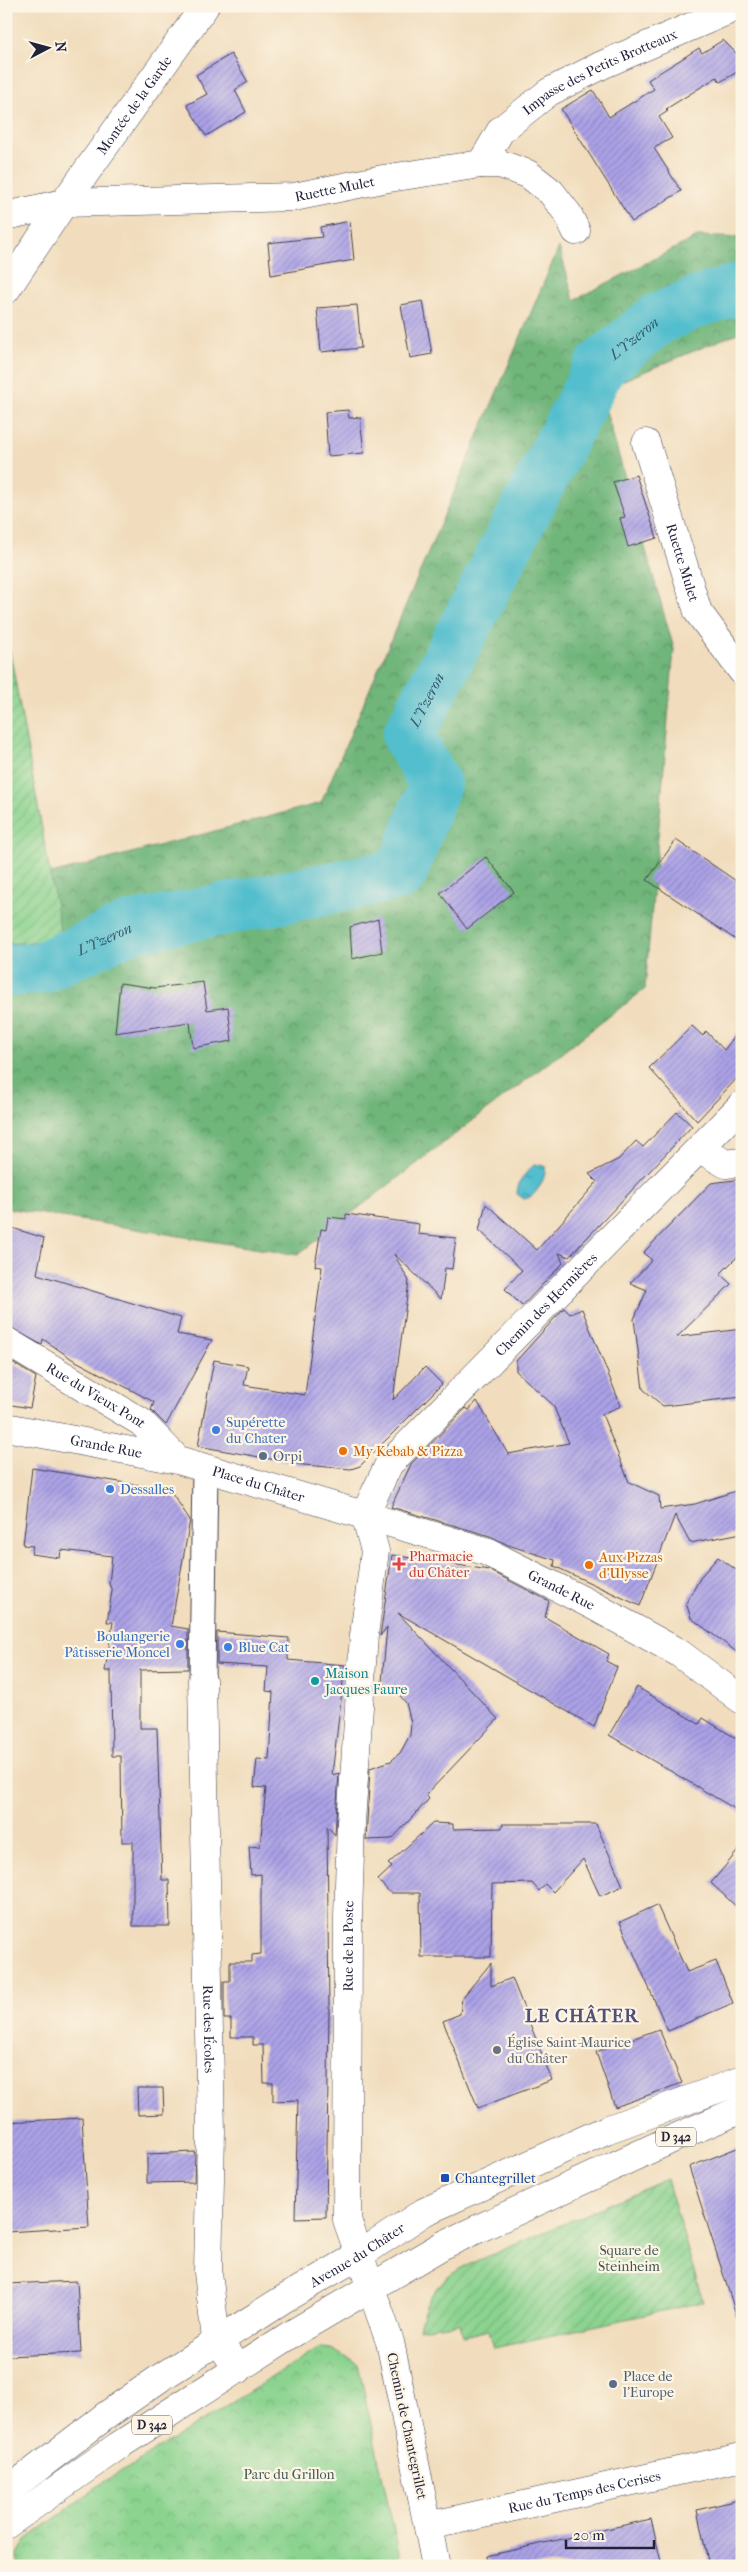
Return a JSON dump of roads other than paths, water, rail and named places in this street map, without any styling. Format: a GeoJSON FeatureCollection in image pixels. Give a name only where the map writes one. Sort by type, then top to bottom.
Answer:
{"type":"FeatureCollection","features":[{"type":"Feature","properties":{"kind":"street","name":"Montée de la Garde"},"geometry":{"type":"LineString","coordinates":[[64,203],[206,6]]}},
{"type":"Feature","properties":{"kind":"street","name":"Impasse des Petits Brotteaux"},"geometry":{"type":"LineString","coordinates":[[481,164],[500,130],[549,92],[602,65],[739,6]]}},
{"type":"Feature","properties":{"kind":"street","name":"Ruette Mulet"},"geometry":{"type":"LineString","coordinates":[[6,216],[64,203],[294,197],[383,179],[481,164],[500,164],[528,174],[551,192],[568,214],[576,231]]}},
{"type":"Feature","properties":{"kind":"street"},"geometry":{"type":"LineString","coordinates":[[6,290],[64,203]]}},
{"type":"Feature","properties":{"kind":"street","name":"Ruette Mulet"},"geometry":{"type":"LineString","coordinates":[[646,443],[698,612],[742,671]]}},
{"type":"Feature","properties":{"kind":"street","name":"Chemin des Hermières"},"geometry":{"type":"LineString","coordinates":[[365,1514],[389,1464],[742,1106]]}},
{"type":"Feature","properties":{"kind":"street"},"geometry":{"type":"LineString","coordinates":[[700,1149],[726,1164],[742,1162]]}},
{"type":"Feature","properties":{"kind":"street","name":"Rue du Vieux Pont"},"geometry":{"type":"LineString","coordinates":[[6,1341],[141,1422],[178,1460]]}},
{"type":"Feature","properties":{"kind":"street","name":"Grande Rue"},"geometry":{"type":"LineString","coordinates":[[6,1427],[178,1460],[205,1470]]}},
{"type":"Feature","properties":{"kind":"street","name":"Place du Châter"},"geometry":{"type":"LineString","coordinates":[[202,1680],[205,1470],[365,1514]]}},
{"type":"Feature","properties":{"kind":"street","name":"Rue de la Poste"},"geometry":{"type":"LineString","coordinates":[[365,1514],[376,1551],[364,1635],[351,1822],[348,1917],[347,2220],[370,2288]]}},
{"type":"Feature","properties":{"kind":"street","name":"Grande Rue"},"geometry":{"type":"LineString","coordinates":[[365,1514],[485,1551],[594,1606],[679,1653],[742,1700]]}},
{"type":"Feature","properties":{"kind":"street","name":"Rue des Écoles"},"geometry":{"type":"LineString","coordinates":[[202,1680],[211,2132],[208,2272],[215,2331],[219,2341],[238,2370]]}},
{"type":"Feature","properties":{"kind":"street","name":"Avenue du Châter"},"geometry":{"type":"LineString","coordinates":[[6,2492],[104,2417],[282,2300],[358,2256],[424,2212],[606,2130],[742,2080]]}},
{"type":"Feature","properties":{"kind":"street","name":"D 342"},"geometry":{"type":"LineString","coordinates":[[6,2525],[118,2446],[299,2329],[443,2245],[670,2140],[742,2109]]}},
{"type":"Feature","properties":{"kind":"street","name":"Chemin de Chantegrillet"},"geometry":{"type":"LineString","coordinates":[[370,2288],[390,2342],[436,2566]]}},
{"type":"Feature","properties":{"kind":"street","name":"Rue du Temps des Cerises"},"geometry":{"type":"LineString","coordinates":[[428,2526],[742,2457]]}},
{"type":"Feature","properties":{"kind":"water"},"geometry":{"type":"Polygon","coordinates":[[[535,1164],[545,1166],[544,1176],[540,1186],[533,1195],[524,1199],[517,1194],[517,1190],[520,1181],[535,1164]]]}},
{"type":"Feature","properties":{"kind":"waterway","name":"L'Yzeron"},"geometry":{"type":"LineString","coordinates":[[6,971],[41,968],[129,928],[401,874],[435,784],[408,736],[601,365],[658,319],[697,302],[742,288]]}},
{"type":"Feature","properties":{"kind":"place","name":"Supérette du Chater"},"geometry":{"type":"Point","coordinates":[216,1430]}},
{"type":"Feature","properties":{"kind":"place","name":"My Kebab & Pizza"},"geometry":{"type":"Point","coordinates":[343,1451]}},
{"type":"Feature","properties":{"kind":"place","name":"Orpi"},"geometry":{"type":"Point","coordinates":[263,1456]}},
{"type":"Feature","properties":{"kind":"place","name":"Dessalles"},"geometry":{"type":"Point","coordinates":[110,1489]}},
{"type":"Feature","properties":{"kind":"place","name":"Pharmacie du Châter"},"geometry":{"type":"Point","coordinates":[399,1564]}},
{"type":"Feature","properties":{"kind":"place","name":"Aux Pizzas d'Ulysse"},"geometry":{"type":"Point","coordinates":[589,1565]}},
{"type":"Feature","properties":{"kind":"place","name":"Boulangerie Pâtisserie Moncel"},"geometry":{"type":"Point","coordinates":[180,1644]}},
{"type":"Feature","properties":{"kind":"place","name":"Blue Cat"},"geometry":{"type":"Point","coordinates":[228,1647]}},
{"type":"Feature","properties":{"kind":"place","name":"Maison Jacques Faure"},"geometry":{"type":"Point","coordinates":[315,1681]}},
{"type":"Feature","properties":{"kind":"place","name":"Église Saint-Maurice du Châter"},"geometry":{"type":"Point","coordinates":[497,2050]}},
{"type":"Feature","properties":{"kind":"place","name":"Chantegrillet"},"geometry":{"type":"Point","coordinates":[445,2178]}},
{"type":"Feature","properties":{"kind":"place","name":"Place de l'Europe"},"geometry":{"type":"Point","coordinates":[613,2384]}},
{"type":"Feature","properties":{"kind":"district","name":"LE CHÂTER"},"geometry":{"type":"Point","coordinates":[582,2016]}},
{"type":"Feature","properties":{"kind":"park label","name":"Square de Steinheim"},"geometry":{"type":"Point","coordinates":[629,2258]}},
{"type":"Feature","properties":{"kind":"park label","name":"Parc du Grillon"},"geometry":{"type":"Point","coordinates":[289,2474]}}]}
